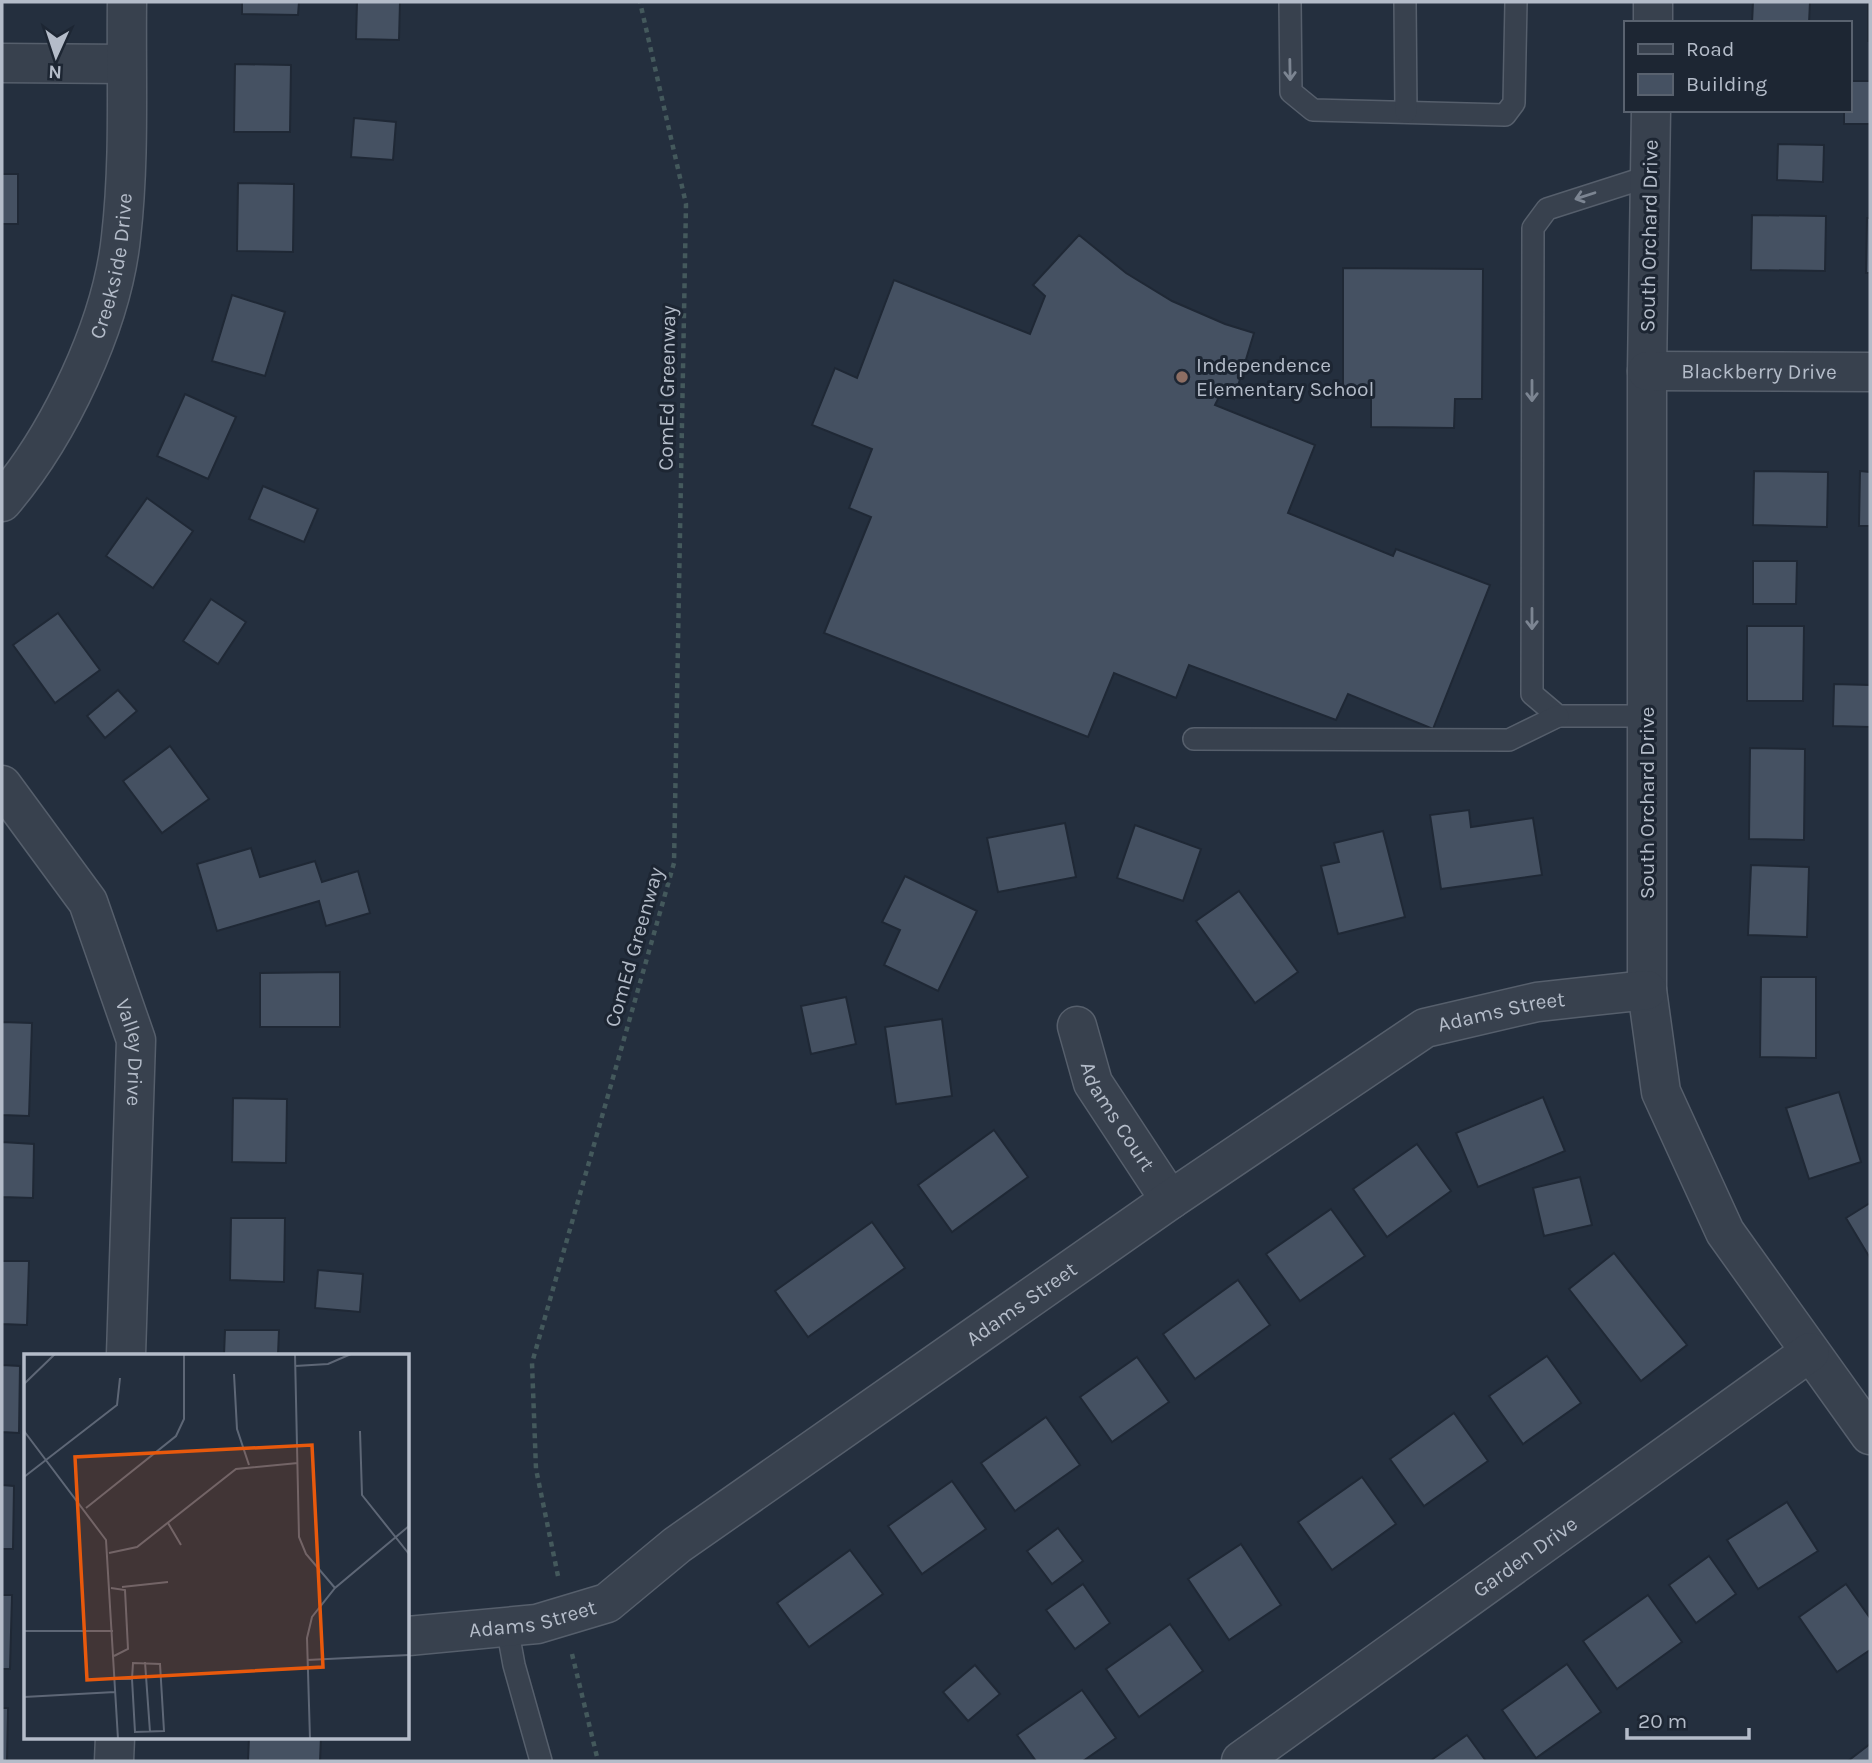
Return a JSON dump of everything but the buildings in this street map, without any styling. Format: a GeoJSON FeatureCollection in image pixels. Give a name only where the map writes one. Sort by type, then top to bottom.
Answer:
{"type":"FeatureCollection","features":[{"type":"Feature","properties":{"kind":"street","name":"Creekside Drive"},"geometry":{"type":"LineString","coordinates":[[2,502],[37,453],[67,400],[93,345],[114,280],[121,237],[124,188],[127,2]]}},
{"type":"Feature","properties":{"kind":"street"},"geometry":{"type":"LineString","coordinates":[[1653,2],[1653,21]]}},
{"type":"Feature","properties":{"kind":"street"},"geometry":{"type":"LineString","coordinates":[[2,63],[126,64]]}},
{"type":"Feature","properties":{"kind":"street","name":"South Orchard Drive"},"geometry":{"type":"LineString","coordinates":[[1651,112],[1647,371],[1647,990],[1661,1092],[1725,1232],[1870,1435]]}},
{"type":"Feature","properties":{"kind":"street","name":"Blackberry Drive"},"geometry":{"type":"LineString","coordinates":[[1647,371],[1870,372]]}},
{"type":"Feature","properties":{"kind":"street","name":"Valley Drive"},"geometry":{"type":"LineString","coordinates":[[2,785],[88,902],[136,1040],[126,1354]]}},
{"type":"Feature","properties":{"kind":"street","name":"Adams Street"},"geometry":{"type":"LineString","coordinates":[[410,1636],[537,1624],[607,1603],[677,1545],[1170,1200],[1425,1028],[1537,1002],[1647,990]]}},
{"type":"Feature","properties":{"kind":"street","name":"Adams Court"},"geometry":{"type":"LineString","coordinates":[[1077,1026],[1093,1083],[1170,1200]]}},
{"type":"Feature","properties":{"kind":"street","name":"Garden Drive"},"geometry":{"type":"LineString","coordinates":[[1241,1761],[1810,1352]]}},
{"type":"Feature","properties":{"kind":"street"},"geometry":{"type":"LineString","coordinates":[[114,1761],[115,1738]]}},
{"type":"Feature","properties":{"kind":"lane"},"geometry":{"type":"LineString","coordinates":[[1290,2],[1291,92],[1313,110],[1505,115],[1514,103],[1516,2]]}},
{"type":"Feature","properties":{"kind":"lane"},"geometry":{"type":"LineString","coordinates":[[1405,2],[1406,112]]}},
{"type":"Feature","properties":{"kind":"lane"},"geometry":{"type":"LineString","coordinates":[[1558,716],[1532,694],[1533,228],[1547,209],[1650,176]]}},
{"type":"Feature","properties":{"kind":"lane"},"geometry":{"type":"LineString","coordinates":[[1194,739],[1509,740],[1558,716],[1647,716]]}},
{"type":"Feature","properties":{"kind":"lane"},"geometry":{"type":"LineString","coordinates":[[507,1627],[514,1665],[541,1761]]}},
{"type":"Feature","properties":{"kind":"path","name":"ComEd Greenway"},"geometry":{"type":"LineString","coordinates":[[598,1761],[574,1666],[567,1616],[536,1469],[532,1363],[674,863],[687,204],[640,2]]}},
{"type":"Feature","properties":{"kind":"place","name":"Independence Elementary School"},"geometry":{"type":"Point","coordinates":[1182,377]}}]}
